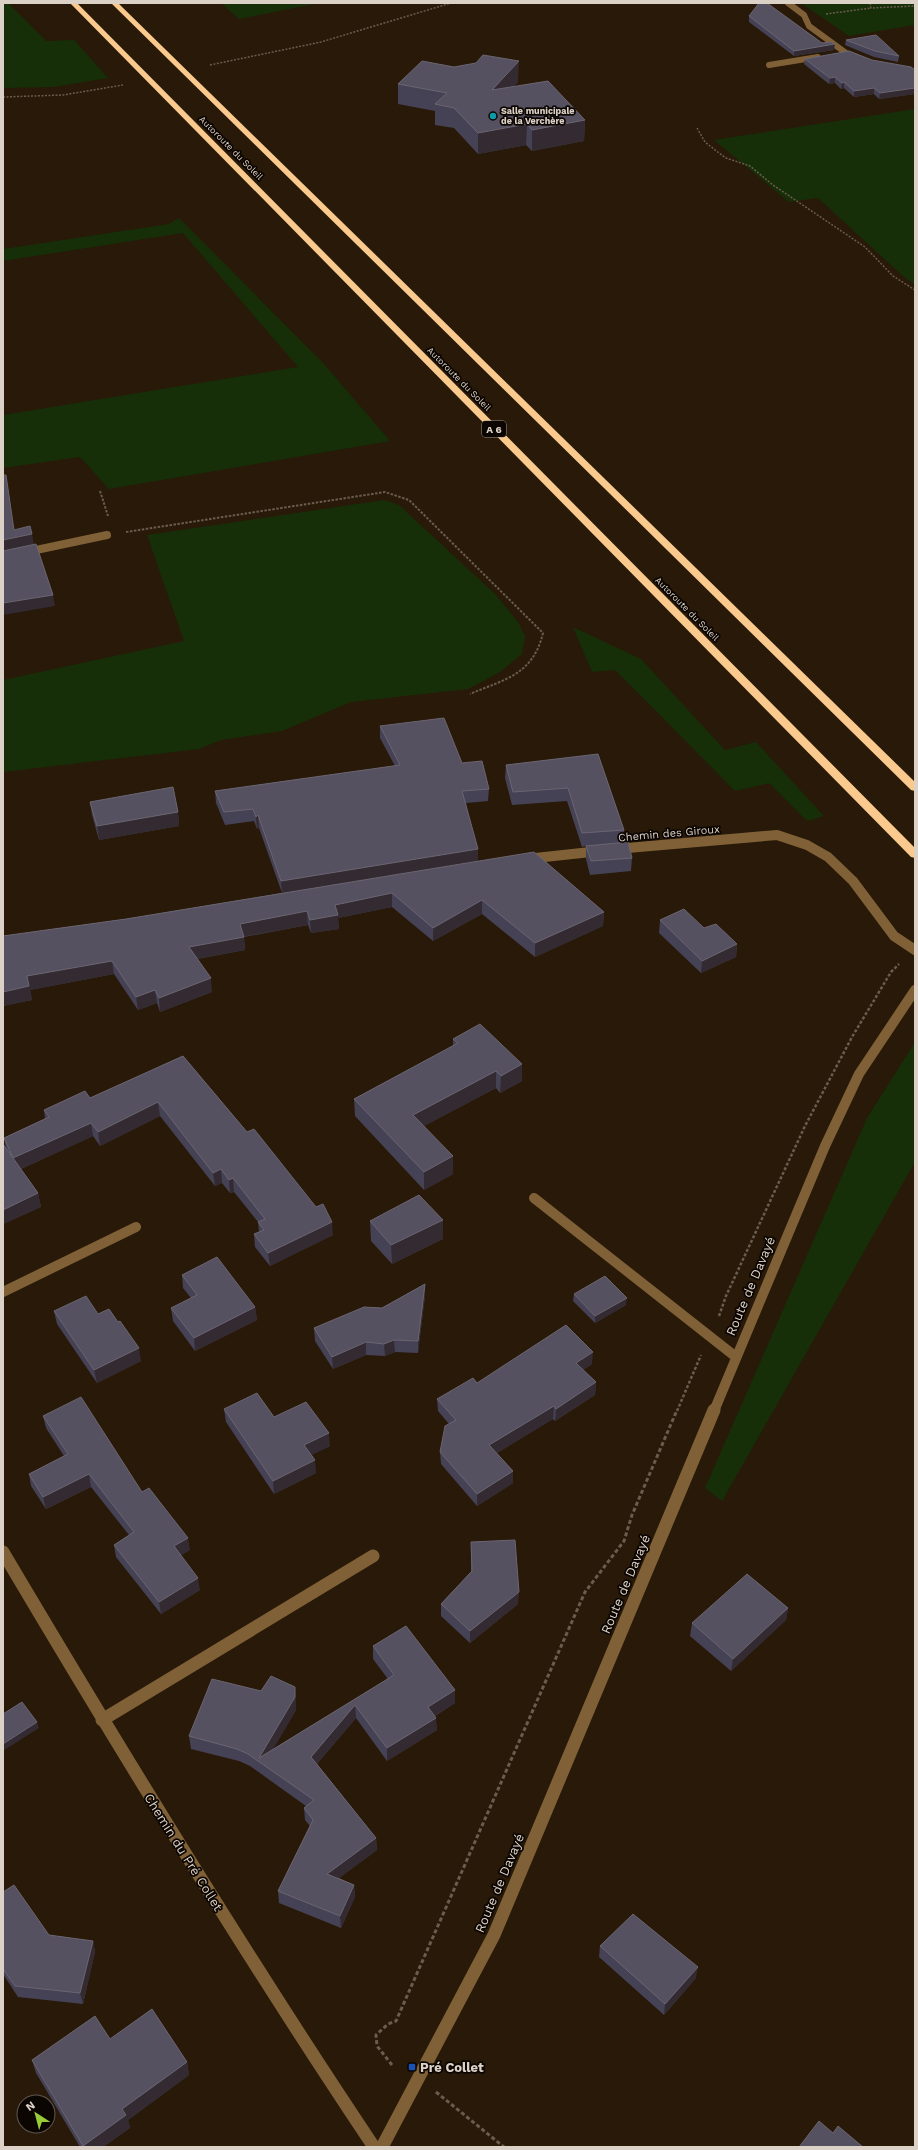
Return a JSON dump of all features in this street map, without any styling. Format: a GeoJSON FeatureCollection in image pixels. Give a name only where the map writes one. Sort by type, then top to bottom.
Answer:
{"type":"FeatureCollection","features":[{"type":"Feature","properties":{"kind":"highway","name":"Autoroute du Soleil"},"geometry":{"type":"LineString","coordinates":[[73,3],[915,854]]}},
{"type":"Feature","properties":{"kind":"highway","name":"Autoroute du Soleil"},"geometry":{"type":"LineString","coordinates":[[114,3],[915,788]]}},
{"type":"Feature","properties":{"kind":"street"},"geometry":{"type":"LineString","coordinates":[[788,3],[805,17],[809,26],[846,53],[866,61]]}},
{"type":"Feature","properties":{"kind":"street"},"geometry":{"type":"LineString","coordinates":[[838,54],[846,53]]}},
{"type":"Feature","properties":{"kind":"street"},"geometry":{"type":"LineString","coordinates":[[769,65],[823,56]]}},
{"type":"Feature","properties":{"kind":"street"},"geometry":{"type":"LineString","coordinates":[[3,557],[107,535]]}},
{"type":"Feature","properties":{"kind":"street","name":"Chemin des Giroux"},"geometry":{"type":"LineString","coordinates":[[515,861],[551,856],[777,835],[807,844],[828,857],[854,881],[894,936],[915,950]]}},
{"type":"Feature","properties":{"kind":"street","name":"Route de Davayé"},"geometry":{"type":"LineString","coordinates":[[382,2147],[494,1934],[824,1146],[859,1074],[886,1030],[915,990]]}},
{"type":"Feature","properties":{"kind":"street"},"geometry":{"type":"LineString","coordinates":[[534,1198],[736,1357]]}},
{"type":"Feature","properties":{"kind":"street"},"geometry":{"type":"LineString","coordinates":[[3,1292],[136,1227]]}},
{"type":"Feature","properties":{"kind":"street","name":"Chemin du Pré Collet"},"geometry":{"type":"LineString","coordinates":[[3,1552],[102,1720],[299,2036],[374,2147]]}},
{"type":"Feature","properties":{"kind":"street"},"geometry":{"type":"LineString","coordinates":[[102,1720],[373,1556]]}},
{"type":"Feature","properties":{"kind":"path"},"geometry":{"type":"LineString","coordinates":[[210,65],[321,42],[451,3]]}},
{"type":"Feature","properties":{"kind":"path"},"geometry":{"type":"LineString","coordinates":[[870,3],[871,8]]}},
{"type":"Feature","properties":{"kind":"path"},"geometry":{"type":"LineString","coordinates":[[805,17],[871,8],[915,6]]}},
{"type":"Feature","properties":{"kind":"path"},"geometry":{"type":"LineString","coordinates":[[3,97],[41,96],[106,89],[123,85]]}},
{"type":"Feature","properties":{"kind":"path"},"geometry":{"type":"LineString","coordinates":[[697,128],[705,142],[719,154],[726,158],[750,166],[800,203],[865,247],[893,276],[915,290]]}},
{"type":"Feature","properties":{"kind":"path"},"geometry":{"type":"LineString","coordinates":[[100,491],[112,529],[107,535]]}},
{"type":"Feature","properties":{"kind":"path"},"geometry":{"type":"LineString","coordinates":[[107,535],[385,492],[409,500],[543,633],[541,644],[532,662],[508,677],[470,694]]}},
{"type":"Feature","properties":{"kind":"path"},"geometry":{"type":"LineString","coordinates":[[392,2065],[378,2046],[376,2035],[388,2024],[396,2021],[586,1592],[624,1541],[635,1508],[703,1350],[711,1337],[726,1296],[805,1126],[852,1037],[891,972],[899,964]]}},
{"type":"Feature","properties":{"kind":"path"},"geometry":{"type":"LineString","coordinates":[[419,2078],[504,2147]]}},
{"type":"Feature","properties":{"kind":"green space"},"geometry":{"type":"Polygon","coordinates":[[[3,3],[8,3],[46,41],[74,40],[108,78],[53,87],[3,88],[3,3]]]}},
{"type":"Feature","properties":{"kind":"green space"},"geometry":{"type":"Polygon","coordinates":[[[221,3],[319,3],[239,19],[221,3]]]}},
{"type":"Feature","properties":{"kind":"green space"},"geometry":{"type":"Polygon","coordinates":[[[801,3],[915,3],[915,25],[849,36],[801,3]]]}},
{"type":"Feature","properties":{"kind":"green space"},"geometry":{"type":"Polygon","coordinates":[[[915,109],[915,285],[904,277],[818,198],[789,202],[714,140],[915,109]]]}},
{"type":"Feature","properties":{"kind":"green space"},"geometry":{"type":"Polygon","coordinates":[[[179,218],[324,364],[390,441],[109,489],[80,457],[3,468],[3,415],[298,367],[183,233],[3,261],[3,249],[169,224],[179,218]]]}},
{"type":"Feature","properties":{"kind":"green space"},"geometry":{"type":"Polygon","coordinates":[[[384,500],[399,505],[495,594],[518,622],[525,636],[522,654],[500,672],[468,689],[351,702],[282,731],[221,740],[199,749],[3,772],[3,680],[184,641],[147,535],[384,500]]]}},
{"type":"Feature","properties":{"kind":"green space"},"geometry":{"type":"Polygon","coordinates":[[[573,627],[641,659],[725,750],[756,742],[824,816],[807,821],[769,783],[735,791],[615,670],[592,672],[573,627]]]}},
{"type":"Feature","properties":{"kind":"green space"},"geometry":{"type":"Polygon","coordinates":[[[915,1042],[915,1162],[722,1501],[705,1488],[867,1118],[915,1042]]]}},
{"type":"Feature","properties":{"kind":"building"},"geometry":{"type":"Polygon","coordinates":[[[759,3],[767,3],[822,43],[831,42],[835,44],[794,51],[749,16],[759,3]]]}},
{"type":"Feature","properties":{"kind":"building"},"geometry":{"type":"Polygon","coordinates":[[[876,35],[899,56],[875,51],[846,40],[876,35]]]}},
{"type":"Feature","properties":{"kind":"building"},"geometry":{"type":"Polygon","coordinates":[[[849,51],[872,60],[911,67],[915,70],[915,88],[880,93],[874,88],[854,91],[844,82],[842,83],[835,77],[830,78],[805,59],[849,51]]]}},
{"type":"Feature","properties":{"kind":"building"},"geometry":{"type":"Polygon","coordinates":[[[483,55],[519,61],[492,90],[548,81],[585,120],[532,130],[527,124],[478,133],[454,108],[435,104],[447,93],[398,84],[422,61],[454,67],[476,63],[483,55]]]}},
{"type":"Feature","properties":{"kind":"building"},"geometry":{"type":"Polygon","coordinates":[[[3,475],[6,475],[14,530],[30,526],[32,534],[3,540],[3,475]]]}},
{"type":"Feature","properties":{"kind":"building"},"geometry":{"type":"Polygon","coordinates":[[[36,544],[53,595],[3,603],[3,551],[36,544]]]}},
{"type":"Feature","properties":{"kind":"building"},"geometry":{"type":"Polygon","coordinates":[[[444,718],[462,763],[482,761],[489,789],[462,791],[478,849],[281,881],[258,815],[256,817],[253,809],[224,812],[215,791],[400,765],[380,726],[444,718]]]}},
{"type":"Feature","properties":{"kind":"building"},"geometry":{"type":"Polygon","coordinates":[[[598,754],[624,830],[582,833],[568,788],[513,792],[506,765],[598,754]]]}},
{"type":"Feature","properties":{"kind":"building"},"geometry":{"type":"Polygon","coordinates":[[[173,787],[178,812],[97,826],[90,802],[173,787]]]}},
{"type":"Feature","properties":{"kind":"building"},"geometry":{"type":"Polygon","coordinates":[[[628,842],[632,858],[591,861],[586,846],[628,842]]]}},
{"type":"Feature","properties":{"kind":"building"},"geometry":{"type":"Polygon","coordinates":[[[534,852],[604,912],[535,943],[482,900],[433,928],[392,893],[335,905],[338,915],[310,920],[307,911],[240,924],[244,937],[189,947],[211,978],[159,998],[155,990],[136,997],[112,961],[27,976],[29,986],[3,992],[3,936],[126,919],[534,852]]]}},
{"type":"Feature","properties":{"kind":"building"},"geometry":{"type":"Polygon","coordinates":[[[684,909],[704,928],[716,924],[737,944],[702,961],[660,920],[684,909]]]}},
{"type":"Feature","properties":{"kind":"building"},"geometry":{"type":"Polygon","coordinates":[[[480,1024],[522,1064],[501,1076],[496,1071],[413,1115],[453,1156],[424,1172],[354,1099],[458,1043],[453,1039],[480,1024]]]}},
{"type":"Feature","properties":{"kind":"building"},"geometry":{"type":"Polygon","coordinates":[[[183,1056],[247,1132],[254,1129],[316,1207],[323,1204],[332,1222],[268,1253],[254,1234],[264,1230],[258,1222],[265,1219],[233,1178],[229,1180],[221,1169],[213,1173],[158,1102],[98,1132],[91,1123],[13,1158],[4,1138],[49,1117],[44,1110],[85,1091],[90,1098],[183,1056]]]}},
{"type":"Feature","properties":{"kind":"building"},"geometry":{"type":"Polygon","coordinates":[[[3,1144],[38,1193],[3,1210],[3,1144]]]}},
{"type":"Feature","properties":{"kind":"building"},"geometry":{"type":"Polygon","coordinates":[[[419,1195],[443,1220],[391,1245],[370,1221],[419,1195]]]}},
{"type":"Feature","properties":{"kind":"building"},"geometry":{"type":"Polygon","coordinates":[[[217,1257],[255,1307],[194,1338],[171,1308],[197,1295],[182,1275],[217,1257]]]}},
{"type":"Feature","properties":{"kind":"building"},"geometry":{"type":"Polygon","coordinates":[[[605,1276],[627,1298],[595,1316],[574,1294],[605,1276]]]}},
{"type":"Feature","properties":{"kind":"building"},"geometry":{"type":"Polygon","coordinates":[[[425,1284],[418,1341],[394,1340],[384,1344],[366,1342],[332,1357],[314,1328],[364,1307],[382,1308],[425,1284]]]}},
{"type":"Feature","properties":{"kind":"building"},"geometry":{"type":"Polygon","coordinates":[[[86,1296],[98,1314],[109,1309],[118,1322],[120,1321],[139,1348],[94,1370],[54,1311],[86,1296]]]}},
{"type":"Feature","properties":{"kind":"building"},"geometry":{"type":"Polygon","coordinates":[[[566,1325],[593,1352],[576,1363],[596,1382],[556,1409],[554,1406],[489,1445],[513,1471],[477,1494],[440,1452],[445,1426],[456,1420],[437,1399],[473,1378],[477,1383],[566,1325]]]}},
{"type":"Feature","properties":{"kind":"building"},"geometry":{"type":"Polygon","coordinates":[[[257,1393],[274,1417],[306,1402],[329,1433],[304,1445],[315,1460],[273,1481],[224,1409],[257,1393]]]}},
{"type":"Feature","properties":{"kind":"building"},"geometry":{"type":"Polygon","coordinates":[[[81,1397],[142,1492],[149,1488],[188,1538],[174,1546],[198,1578],[159,1602],[114,1545],[134,1532],[89,1474],[43,1497],[29,1474],[68,1454],[43,1416],[81,1397]]]}},
{"type":"Feature","properties":{"kind":"building"},"geometry":{"type":"Polygon","coordinates":[[[515,1540],[519,1592],[470,1631],[441,1604],[472,1571],[471,1542],[515,1540]]]}},
{"type":"Feature","properties":{"kind":"building"},"geometry":{"type":"Polygon","coordinates":[[[747,1574],[788,1608],[733,1659],[692,1623],[747,1574]]]}},
{"type":"Feature","properties":{"kind":"building"},"geometry":{"type":"Polygon","coordinates":[[[406,1626],[455,1690],[428,1707],[436,1718],[387,1748],[355,1705],[311,1757],[376,1838],[327,1874],[354,1885],[340,1916],[278,1891],[313,1820],[304,1808],[314,1800],[248,1754],[237,1749],[189,1736],[212,1679],[261,1691],[271,1676],[295,1687],[295,1697],[259,1758],[394,1675],[373,1646],[406,1626]]]}},
{"type":"Feature","properties":{"kind":"building"},"geometry":{"type":"Polygon","coordinates":[[[22,1702],[37,1722],[3,1744],[3,1714],[22,1702]]]}},
{"type":"Feature","properties":{"kind":"building"},"geometry":{"type":"Polygon","coordinates":[[[14,1885],[49,1935],[93,1941],[80,1993],[15,1986],[3,1969],[3,1892],[14,1885]]]}},
{"type":"Feature","properties":{"kind":"building"},"geometry":{"type":"Polygon","coordinates":[[[633,1914],[698,1967],[665,2004],[600,1946],[633,1914]]]}},
{"type":"Feature","properties":{"kind":"building"},"geometry":{"type":"Polygon","coordinates":[[[152,2009],[187,2062],[122,2109],[126,2115],[83,2146],[56,2100],[56,2094],[52,2094],[32,2060],[95,2016],[110,2039],[152,2009]]]}},
{"type":"Feature","properties":{"kind":"building"},"geometry":{"type":"Polygon","coordinates":[[[819,2121],[833,2133],[838,2126],[863,2147],[799,2147],[819,2121]]]}},
{"type":"Feature","properties":{"kind":"place","name":"Salle municipale de la Verchère"},"geometry":{"type":"Point","coordinates":[493,116]}},
{"type":"Feature","properties":{"kind":"place","name":"Pré Collet"},"geometry":{"type":"Point","coordinates":[412,2067]}}]}
